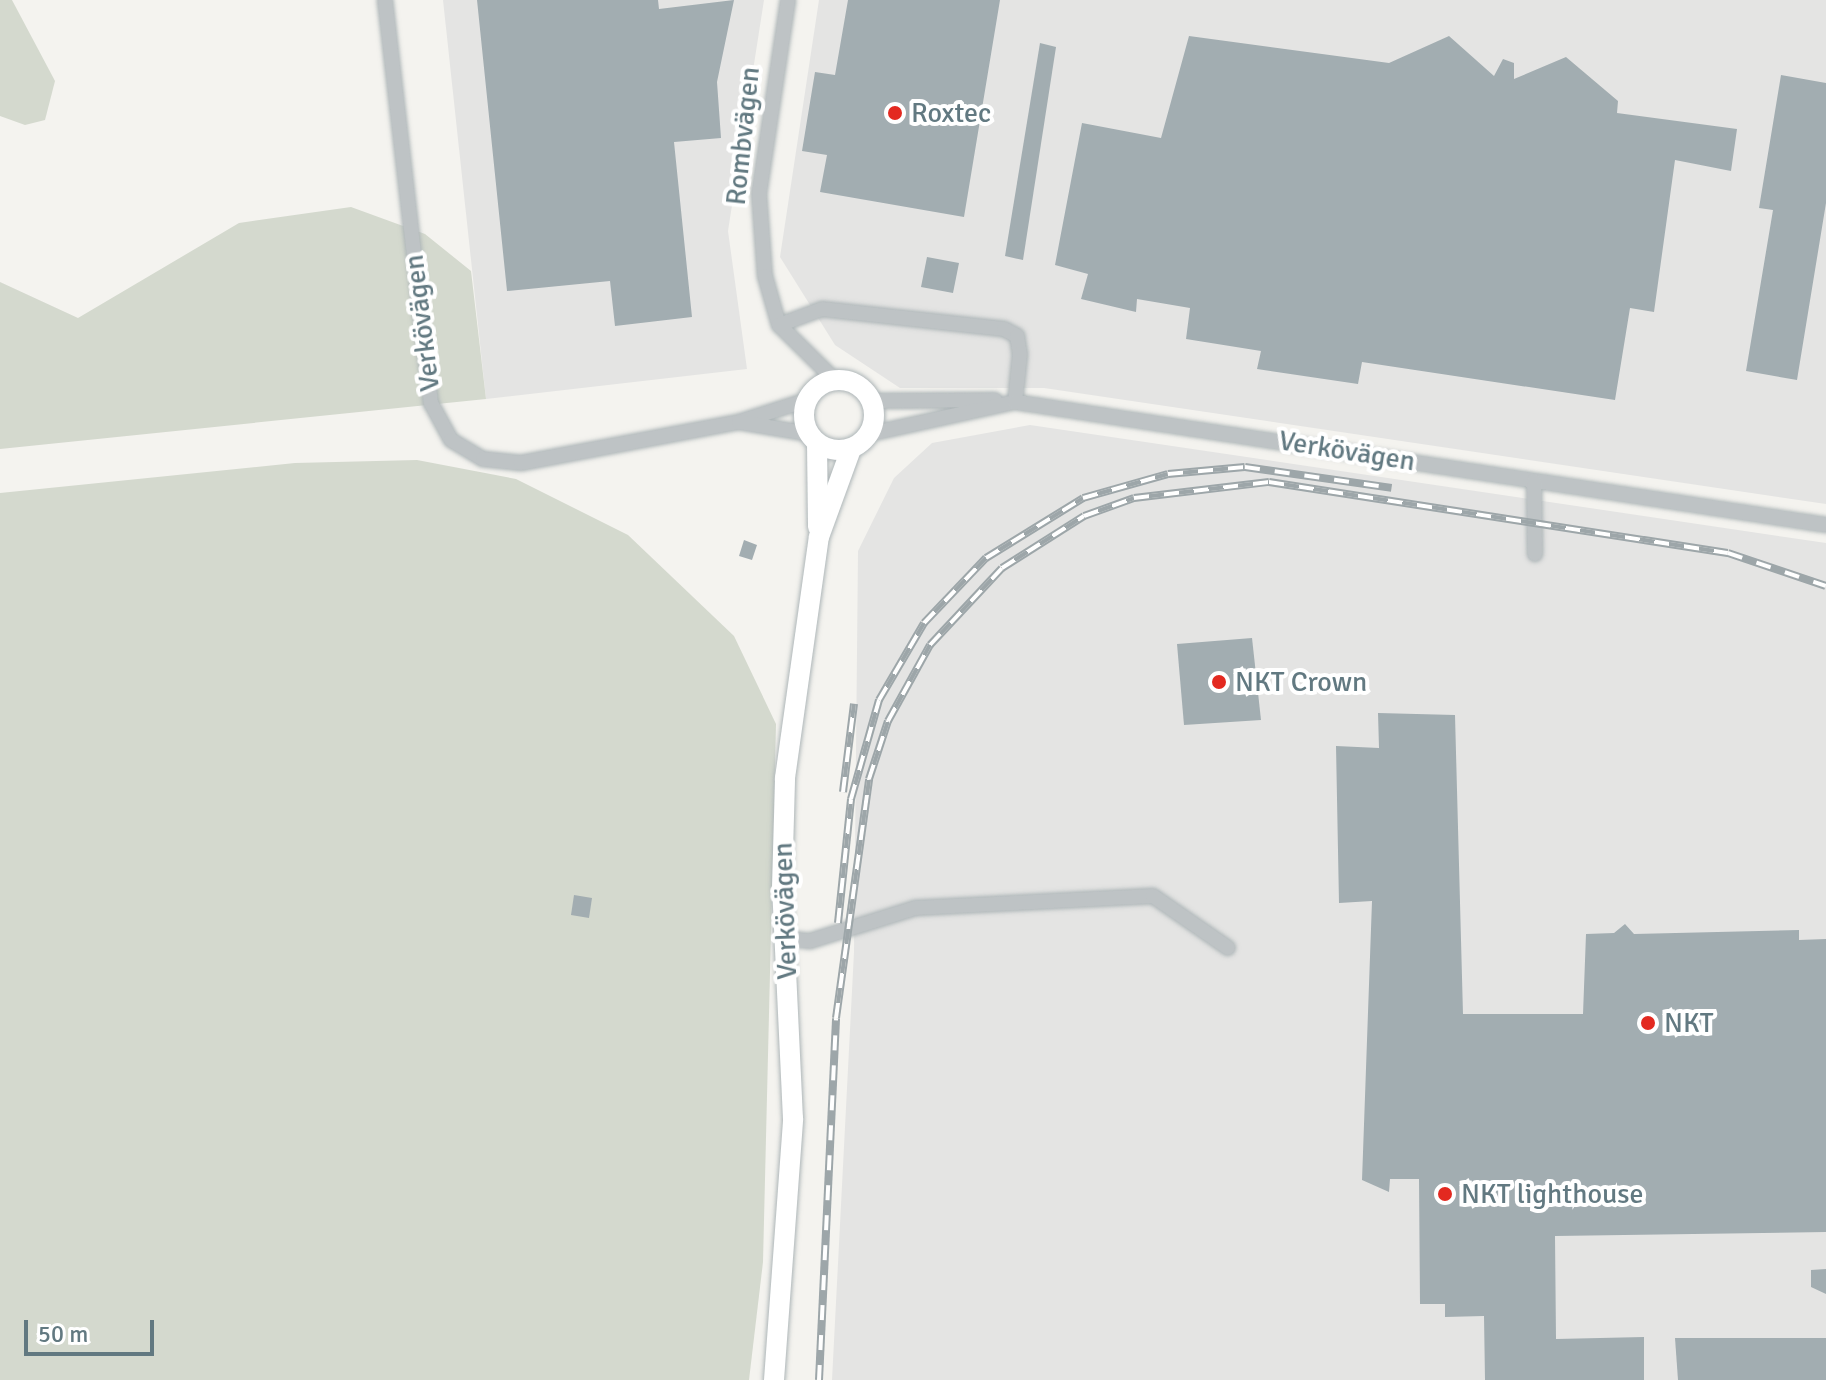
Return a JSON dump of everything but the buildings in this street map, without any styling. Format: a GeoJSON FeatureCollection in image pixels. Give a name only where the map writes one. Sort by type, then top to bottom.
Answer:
{"type":"FeatureCollection","features":[{"type":"Feature","properties":{"kind":"main road","name":"Verkövägen"},"geometry":{"type":"LineString","coordinates":[[807,400],[835,380]]}},
{"type":"Feature","properties":{"kind":"main road"},"geometry":{"type":"LineString","coordinates":[[835,380],[857,384],[872,401],[869,434]]}},
{"type":"Feature","properties":{"kind":"main road"},"geometry":{"type":"LineString","coordinates":[[807,400],[813,439],[819,537]]}},
{"type":"Feature","properties":{"kind":"main road","name":"Verkövägen"},"geometry":{"type":"LineString","coordinates":[[774,1380],[793,1119],[784,938],[785,778],[819,537],[851,449],[869,434]]}},
{"type":"Feature","properties":{"kind":"main road","name":"Verkövägen"},"geometry":{"type":"LineString","coordinates":[[813,439],[851,449]]}},
{"type":"Feature","properties":{"kind":"street","name":"Verkövägen"},"geometry":{"type":"LineString","coordinates":[[385,0],[429,389],[451,440],[483,459],[508,464],[739,422],[807,400]]}},
{"type":"Feature","properties":{"kind":"street","name":"Rombvägen"},"geometry":{"type":"LineString","coordinates":[[779,325],[765,276],[759,193],[788,0]]}},
{"type":"Feature","properties":{"kind":"street"},"geometry":{"type":"LineString","coordinates":[[835,380],[779,325],[822,309],[1004,329],[1017,336],[1020,354],[1015,402],[872,401]]}},
{"type":"Feature","properties":{"kind":"street","name":"Verkövägen"},"geometry":{"type":"LineString","coordinates":[[869,434],[1015,402],[1826,525]]}},
{"type":"Feature","properties":{"kind":"street","name":"Verkövägen"},"geometry":{"type":"LineString","coordinates":[[739,422],[813,439]]}},
{"type":"Feature","properties":{"kind":"street"},"geometry":{"type":"LineString","coordinates":[[1534,481],[1535,554]]}},
{"type":"Feature","properties":{"kind":"street"},"geometry":{"type":"LineString","coordinates":[[784,938],[810,941],[915,908],[1153,896],[1228,948]]}},
{"type":"Feature","properties":{"kind":"shaded area"},"geometry":{"type":"Polygon","coordinates":[[[0,0],[12,0],[55,81],[45,120],[25,125],[0,116],[0,0]]]}},
{"type":"Feature","properties":{"kind":"shaded area"},"geometry":{"type":"Polygon","coordinates":[[[443,0],[764,0],[728,231],[747,369],[486,399],[443,0]]]}},
{"type":"Feature","properties":{"kind":"shaded area"},"geometry":{"type":"Polygon","coordinates":[[[819,0],[1826,0],[1826,504],[1044,388],[900,388],[835,345],[780,257],[819,0]]]}},
{"type":"Feature","properties":{"kind":"shaded area"},"geometry":{"type":"Polygon","coordinates":[[[351,207],[425,234],[471,271],[486,399],[0,449],[0,282],[78,318],[239,223],[351,207]]]}},
{"type":"Feature","properties":{"kind":"shaded area"},"geometry":{"type":"Polygon","coordinates":[[[1030,425],[1826,543],[1826,1380],[832,1380],[854,952],[858,551],[894,478],[932,443],[1030,425]]]}},
{"type":"Feature","properties":{"kind":"shaded area"},"geometry":{"type":"Polygon","coordinates":[[[417,460],[516,479],[628,535],[734,636],[776,724],[763,1262],[749,1380],[0,1380],[0,493],[295,463],[417,460]]]}},
{"type":"Feature","properties":{"kind":"railway"},"geometry":{"type":"LineString","coordinates":[[838,923],[851,799],[879,700],[924,623],[986,558],[1083,498],[1168,474],[1245,467],[1392,488]]}},
{"type":"Feature","properties":{"kind":"railway"},"geometry":{"type":"LineString","coordinates":[[819,1380],[836,1018],[869,779],[888,721],[930,645],[1002,568],[1084,516],[1134,498],[1269,482],[1728,553],[1826,586]]}},
{"type":"Feature","properties":{"kind":"railway"},"geometry":{"type":"LineString","coordinates":[[843,792],[854,704]]}},
{"type":"Feature","properties":{"kind":"place","name":"Roxtec"},"geometry":{"type":"Point","coordinates":[895,113]}},
{"type":"Feature","properties":{"kind":"place","name":"NKT Crown"},"geometry":{"type":"Point","coordinates":[1219,682]}},
{"type":"Feature","properties":{"kind":"place","name":"NKT"},"geometry":{"type":"Point","coordinates":[1648,1023]}},
{"type":"Feature","properties":{"kind":"place","name":"NKT lighthouse"},"geometry":{"type":"Point","coordinates":[1445,1194]}}]}
